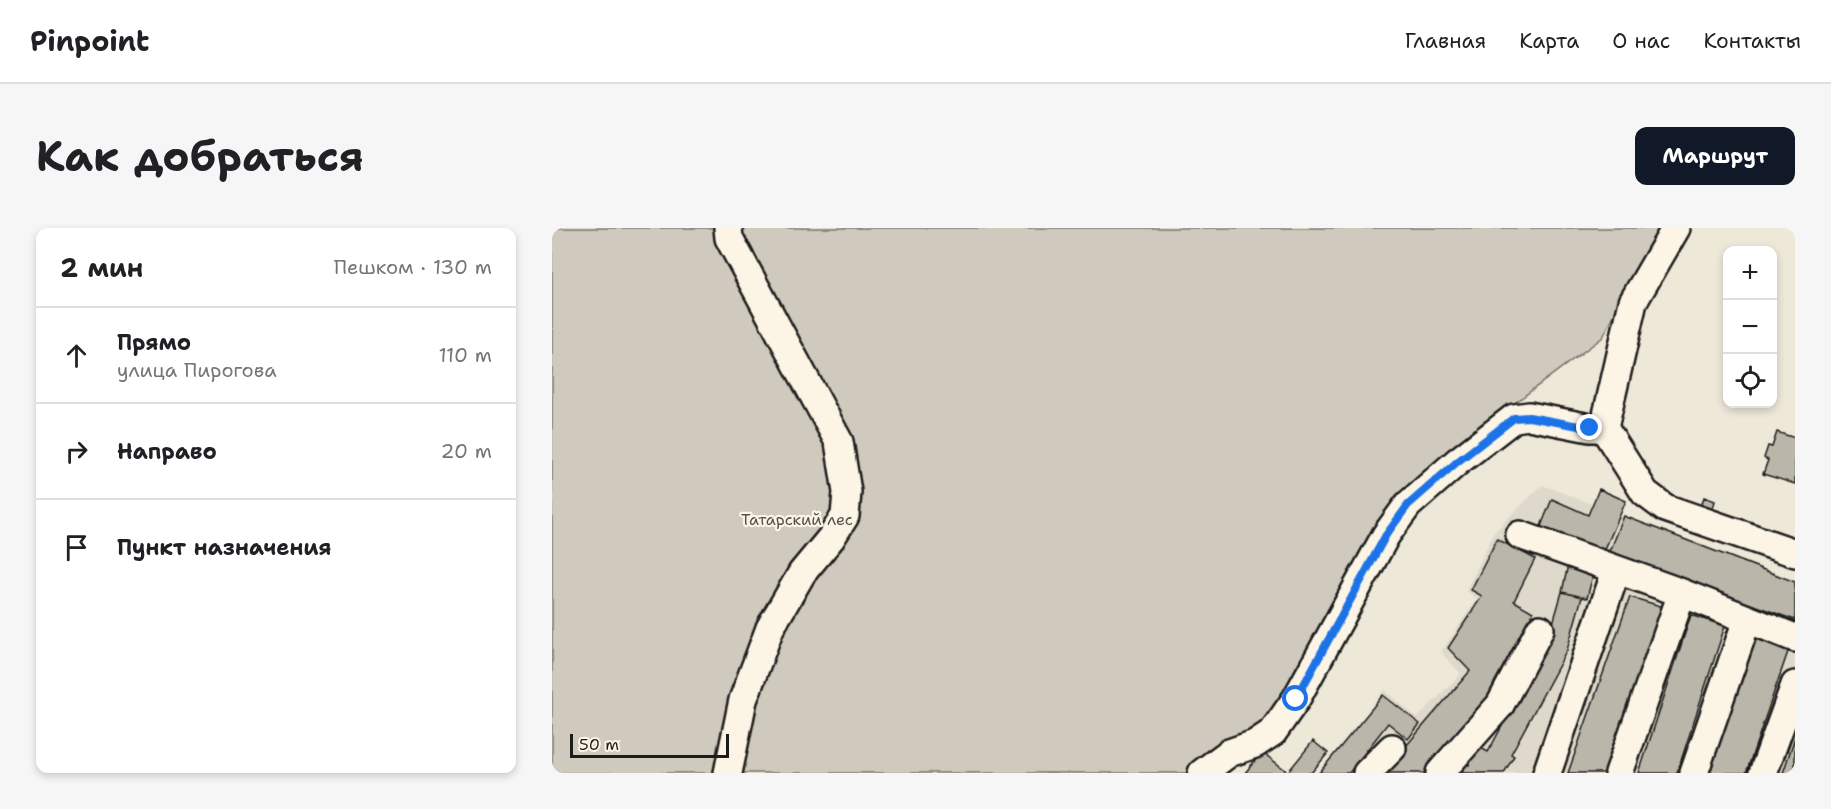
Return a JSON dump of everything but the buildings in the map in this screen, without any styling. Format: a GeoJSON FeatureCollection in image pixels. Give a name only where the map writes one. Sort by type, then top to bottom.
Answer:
{"type":"FeatureCollection","features":[{"type":"Feature","properties":{"kind":"street"},"geometry":{"type":"LineString","coordinates":[[728,228],[729,238],[839,442],[847,492],[845,516],[831,538],[802,573],[770,628],[743,700],[728,773]]}},
{"type":"Feature","properties":{"kind":"street"},"geometry":{"type":"LineString","coordinates":[[1676,228],[1633,302],[1604,428],[1645,492],[1665,508],[1795,553]]}},
{"type":"Feature","properties":{"kind":"street"},"geometry":{"type":"LineString","coordinates":[[1202,773],[1229,753],[1255,744],[1273,732],[1296,699],[1386,535],[1408,505],[1466,455],[1514,418],[1529,417],[1590,428],[1604,428]]}},
{"type":"Feature","properties":{"kind":"street"},"geometry":{"type":"LineString","coordinates":[[1520,535],[1682,593],[1795,638]]}},
{"type":"Feature","properties":{"kind":"street"},"geometry":{"type":"LineString","coordinates":[[1547,773],[1616,571]]}},
{"type":"Feature","properties":{"kind":"street"},"geometry":{"type":"LineString","coordinates":[[1619,773],[1682,593]]}},
{"type":"Feature","properties":{"kind":"street"},"geometry":{"type":"LineString","coordinates":[[1694,773],[1747,620]]}},
{"type":"Feature","properties":{"kind":"street"},"geometry":{"type":"LineString","coordinates":[[1440,773],[1500,705],[1540,629]]}},
{"type":"Feature","properties":{"kind":"street"},"geometry":{"type":"LineString","coordinates":[[1763,773],[1795,685]]}},
{"type":"Feature","properties":{"kind":"street"},"geometry":{"type":"LineString","coordinates":[[1367,773],[1392,748]]}},
{"type":"Feature","properties":{"kind":"shaded area"},"geometry":{"type":"Polygon","coordinates":[[[1542,485],[1795,580],[1795,773],[1317,773],[1385,690],[1417,718],[1461,674],[1441,652],[1477,599],[1466,591],[1494,532],[1542,485]]]}},
{"type":"Feature","properties":{"kind":"green space","name":"Татарский лес"},"geometry":{"type":"Polygon","coordinates":[[[552,228],[1663,228],[1603,337],[1500,414],[1392,504],[1283,697],[1255,728],[1205,754],[1186,773],[552,773],[552,228]]]}},
{"type":"Feature","properties":{"kind":"route"},"geometry":{"type":"LineString","coordinates":[[1296,699],[1386,535],[1408,505],[1457,462],[1514,418],[1529,417],[1590,428]]}}]}
